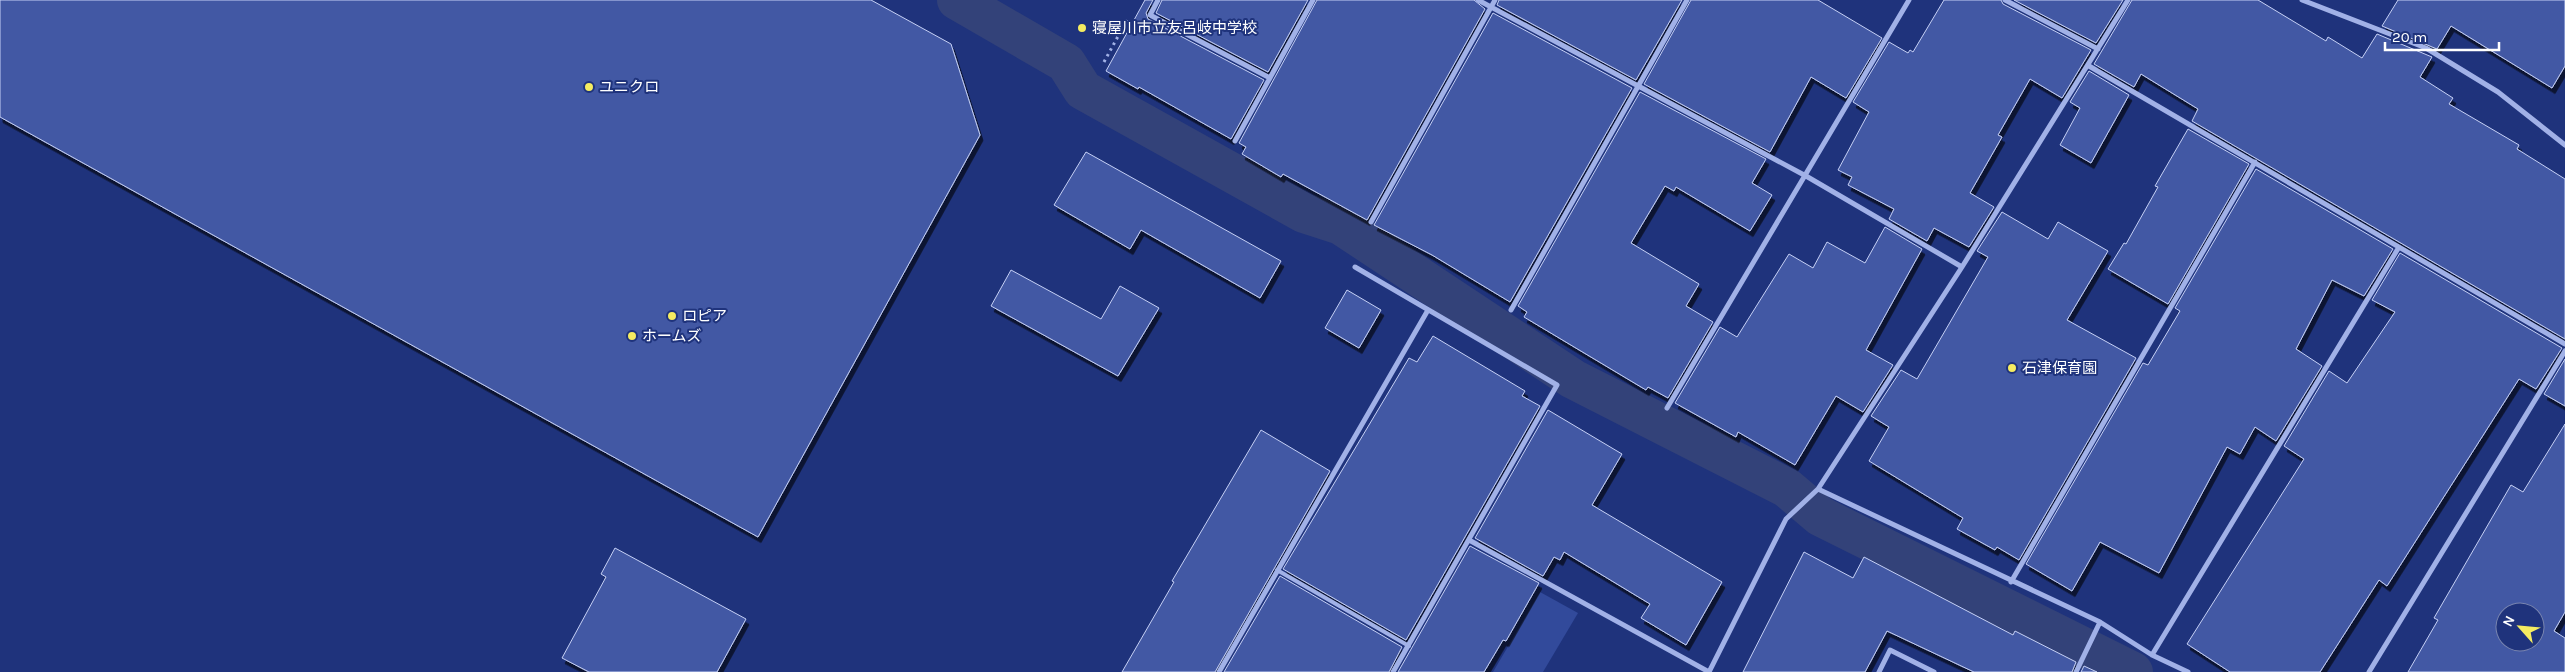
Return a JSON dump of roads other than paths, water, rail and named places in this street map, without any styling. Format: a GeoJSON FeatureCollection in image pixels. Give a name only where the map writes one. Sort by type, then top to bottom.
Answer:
{"type":"FeatureCollection","features":[{"type":"Feature","properties":{"kind":"street"},"geometry":{"type":"LineString","coordinates":[[1158,0],[1150,14],[1270,78]]}},
{"type":"Feature","properties":{"kind":"street"},"geometry":{"type":"LineString","coordinates":[[1235,141],[1313,0]]}},
{"type":"Feature","properties":{"kind":"street"},"geometry":{"type":"LineString","coordinates":[[1478,0],[1806,176],[1962,267]]}},
{"type":"Feature","properties":{"kind":"street"},"geometry":{"type":"LineString","coordinates":[[1371,222],[1495,0]]}},
{"type":"Feature","properties":{"kind":"street"},"geometry":{"type":"LineString","coordinates":[[1511,310],[1687,0]]}},
{"type":"Feature","properties":{"kind":"street"},"geometry":{"type":"LineString","coordinates":[[1667,408],[1806,176],[1908,0]]}},
{"type":"Feature","properties":{"kind":"street"},"geometry":{"type":"LineString","coordinates":[[2005,0],[2098,49]]}},
{"type":"Feature","properties":{"kind":"street"},"geometry":{"type":"LineString","coordinates":[[1469,540],[1709,672],[1786,519],[1818,489],[1962,267],[2089,66],[2128,0]]}},
{"type":"Feature","properties":{"kind":"street"},"geometry":{"type":"LineString","coordinates":[[2302,0],[2426,48],[2498,92],[2565,144]]}},
{"type":"Feature","properties":{"kind":"street"},"geometry":{"type":"LineString","coordinates":[[2089,66],[2565,344]]}},
{"type":"Feature","properties":{"kind":"street"},"geometry":{"type":"LineString","coordinates":[[2011,582],[2255,162]]}},
{"type":"Feature","properties":{"kind":"street"},"geometry":{"type":"LineString","coordinates":[[2152,655],[2399,247]]}},
{"type":"Feature","properties":{"kind":"street"},"geometry":{"type":"LineString","coordinates":[[1355,267],[1557,385],[1393,672]]}},
{"type":"Feature","properties":{"kind":"street"},"geometry":{"type":"LineString","coordinates":[[1219,672],[1428,310]]}},
{"type":"Feature","properties":{"kind":"street"},"geometry":{"type":"LineString","coordinates":[[2369,672],[2565,351]]}},
{"type":"Feature","properties":{"kind":"street"},"geometry":{"type":"LineString","coordinates":[[1818,489],[2011,582],[2100,622],[2152,655],[2188,672]]}},
{"type":"Feature","properties":{"kind":"street"},"geometry":{"type":"LineString","coordinates":[[2076,672],[2100,622]]}},
{"type":"Feature","properties":{"kind":"street"},"geometry":{"type":"LineString","coordinates":[[1879,672],[1890,650],[1934,672]]}},
{"type":"Feature","properties":{"kind":"lane"},"geometry":{"type":"LineString","coordinates":[[1278,570],[1409,646]]}},
{"type":"Feature","properties":{"kind":"waterway"},"geometry":{"type":"LineString","coordinates":[[957,0],[1066,63],[1083,90],[1304,213],[1341,225],[1573,379],[1787,488],[1820,516],[2133,672]]}},
{"type":"Feature","properties":{"kind":"place","name":"寝屋川市立友呂岐中学校"},"geometry":{"type":"Point","coordinates":[1082,28]}},
{"type":"Feature","properties":{"kind":"place","name":"ユニクロ"},"geometry":{"type":"Point","coordinates":[589,87]}},
{"type":"Feature","properties":{"kind":"place","name":"ロピア"},"geometry":{"type":"Point","coordinates":[672,316]}},
{"type":"Feature","properties":{"kind":"place","name":"ホームズ"},"geometry":{"type":"Point","coordinates":[632,336]}},
{"type":"Feature","properties":{"kind":"place","name":"石津保育園"},"geometry":{"type":"Point","coordinates":[2012,368]}}]}
